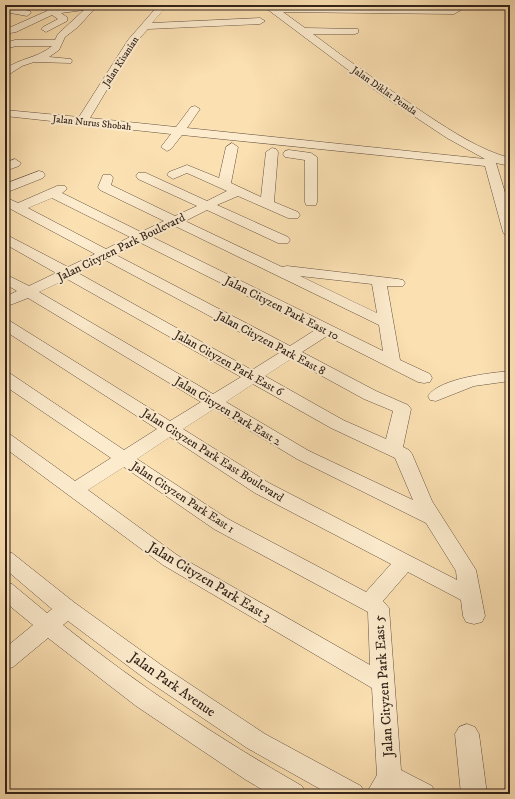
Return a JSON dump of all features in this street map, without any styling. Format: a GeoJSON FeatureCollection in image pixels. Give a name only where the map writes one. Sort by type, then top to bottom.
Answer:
{"type":"FeatureCollection","features":[{"type":"Feature","properties":{"kind":"street"},"geometry":{"type":"LineString","coordinates":[[40,5],[54,11],[64,20],[46,29]]}},
{"type":"Feature","properties":{"kind":"street"},"geometry":{"type":"LineString","coordinates":[[152,5],[322,7],[454,11],[457,10],[454,5]]}},
{"type":"Feature","properties":{"kind":"street","name":"Jalan Kisanian"},"geometry":{"type":"LineString","coordinates":[[83,120],[131,42],[163,5]]}},
{"type":"Feature","properties":{"kind":"street"},"geometry":{"type":"LineString","coordinates":[[9,31],[54,11],[90,6]]}},
{"type":"Feature","properties":{"kind":"street"},"geometry":{"type":"LineString","coordinates":[[5,74],[18,64],[45,56],[56,48],[61,36],[75,25],[90,6]]}},
{"type":"Feature","properties":{"kind":"street","name":"Jalan Diklat Pemda"},"geometry":{"type":"LineString","coordinates":[[270,7],[382,90],[451,136],[490,160],[510,162]]}},
{"type":"Feature","properties":{"kind":"street"},"geometry":{"type":"LineString","coordinates":[[5,9],[17,11],[29,9]]}},
{"type":"Feature","properties":{"kind":"street"},"geometry":{"type":"LineString","coordinates":[[144,26],[260,20]]}},
{"type":"Feature","properties":{"kind":"street"},"geometry":{"type":"LineString","coordinates":[[5,21],[24,25]]}},
{"type":"Feature","properties":{"kind":"street"},"geometry":{"type":"LineString","coordinates":[[304,31],[355,31]]}},
{"type":"Feature","properties":{"kind":"street"},"geometry":{"type":"LineString","coordinates":[[5,46],[15,43],[58,43]]}},
{"type":"Feature","properties":{"kind":"street"},"geometry":{"type":"LineString","coordinates":[[32,60],[67,62]]}},
{"type":"Feature","properties":{"kind":"street"},"geometry":{"type":"LineString","coordinates":[[167,148],[195,109]]}},
{"type":"Feature","properties":{"kind":"street","name":"Jalan Nurus Shobah"},"geometry":{"type":"LineString","coordinates":[[5,113],[180,130],[326,147],[490,160]]}},
{"type":"Feature","properties":{"kind":"street"},"geometry":{"type":"LineString","coordinates":[[218,146],[311,157],[311,202]]}},
{"type":"Feature","properties":{"kind":"street"},"geometry":{"type":"LineString","coordinates":[[224,185],[232,147]]}},
{"type":"Feature","properties":{"kind":"street"},"geometry":{"type":"LineString","coordinates":[[267,204],[272,152]]}},
{"type":"Feature","properties":{"kind":"street"},"geometry":{"type":"LineString","coordinates":[[490,160],[510,232]]}},
{"type":"Feature","properties":{"kind":"street"},"geometry":{"type":"LineString","coordinates":[[174,175],[187,169],[293,215]]}},
{"type":"Feature","properties":{"kind":"street"},"geometry":{"type":"LineString","coordinates":[[5,189],[39,175]]}},
{"type":"Feature","properties":{"kind":"street"},"geometry":{"type":"LineString","coordinates":[[142,176],[283,240]]}},
{"type":"Feature","properties":{"kind":"street"},"geometry":{"type":"LineString","coordinates":[[107,178],[104,187],[386,323]]}},
{"type":"Feature","properties":{"kind":"street","name":"Jalan Cityzen Park East 10"},"geometry":{"type":"LineString","coordinates":[[17,208],[58,191],[141,238],[424,378]]}},
{"type":"Feature","properties":{"kind":"street","name":"Jalan Cityzen Park Boulevard"},"geometry":{"type":"LineString","coordinates":[[5,303],[237,191]]}},
{"type":"Feature","properties":{"kind":"street","name":"Jalan Cityzen Park East 8"},"geometry":{"type":"LineString","coordinates":[[5,201],[370,396],[402,409],[393,449]]}},
{"type":"Feature","properties":{"kind":"street","name":"Jalan Cityzen Park East 6"},"geometry":{"type":"LineString","coordinates":[[5,238],[337,424],[393,449]]}},
{"type":"Feature","properties":{"kind":"street"},"geometry":{"type":"LineString","coordinates":[[273,269],[398,284]]}},
{"type":"Feature","properties":{"kind":"street","name":"Jalan Cityzen Park East 2"},"geometry":{"type":"LineString","coordinates":[[5,278],[303,455],[433,518]]}},
{"type":"Feature","properties":{"kind":"street"},"geometry":{"type":"LineString","coordinates":[[379,281],[393,364]]}},
{"type":"Feature","properties":{"kind":"street","name":"Jalan Cityzen Park East Boulevard"},"geometry":{"type":"LineString","coordinates":[[5,324],[262,488],[471,596]]}},
{"type":"Feature","properties":{"kind":"street"},"geometry":{"type":"LineString","coordinates":[[75,490],[326,330]]}},
{"type":"Feature","properties":{"kind":"street"},"geometry":{"type":"LineString","coordinates":[[436,396],[468,380],[510,376]]}},
{"type":"Feature","properties":{"kind":"street","name":"Jalan Cityzen Park East 1"},"geometry":{"type":"LineString","coordinates":[[5,378],[221,524],[368,603]]}},
{"type":"Feature","properties":{"kind":"street","name":"Jalan Cityzen Park East 3"},"geometry":{"type":"LineString","coordinates":[[5,439],[170,560],[383,683]]}},
{"type":"Feature","properties":{"kind":"street"},"geometry":{"type":"LineString","coordinates":[[393,449],[403,454],[423,502],[466,570],[474,616]]}},
{"type":"Feature","properties":{"kind":"street","name":"Jalan Park Avenue"},"geometry":{"type":"LineString","coordinates":[[5,558],[68,610],[156,674],[256,741],[352,794]]}},
{"type":"Feature","properties":{"kind":"street"},"geometry":{"type":"LineString","coordinates":[[368,603],[405,562]]}},
{"type":"Feature","properties":{"kind":"street"},"geometry":{"type":"LineString","coordinates":[[5,590],[47,626],[136,692],[237,762],[293,794]]}},
{"type":"Feature","properties":{"kind":"street","name":"Jalan Cityzen Park East 5"},"geometry":{"type":"LineString","coordinates":[[368,603],[378,608],[383,683],[384,785]]}},
{"type":"Feature","properties":{"kind":"street"},"geometry":{"type":"LineString","coordinates":[[5,661],[68,610]]}},
{"type":"Feature","properties":{"kind":"street"},"geometry":{"type":"LineString","coordinates":[[467,734],[474,794]]}},
{"type":"Feature","properties":{"kind":"street"},"geometry":{"type":"LineString","coordinates":[[237,762],[256,741]]}},
{"type":"Feature","properties":{"kind":"street"},"geometry":{"type":"LineString","coordinates":[[384,785],[423,794]]}}]}
